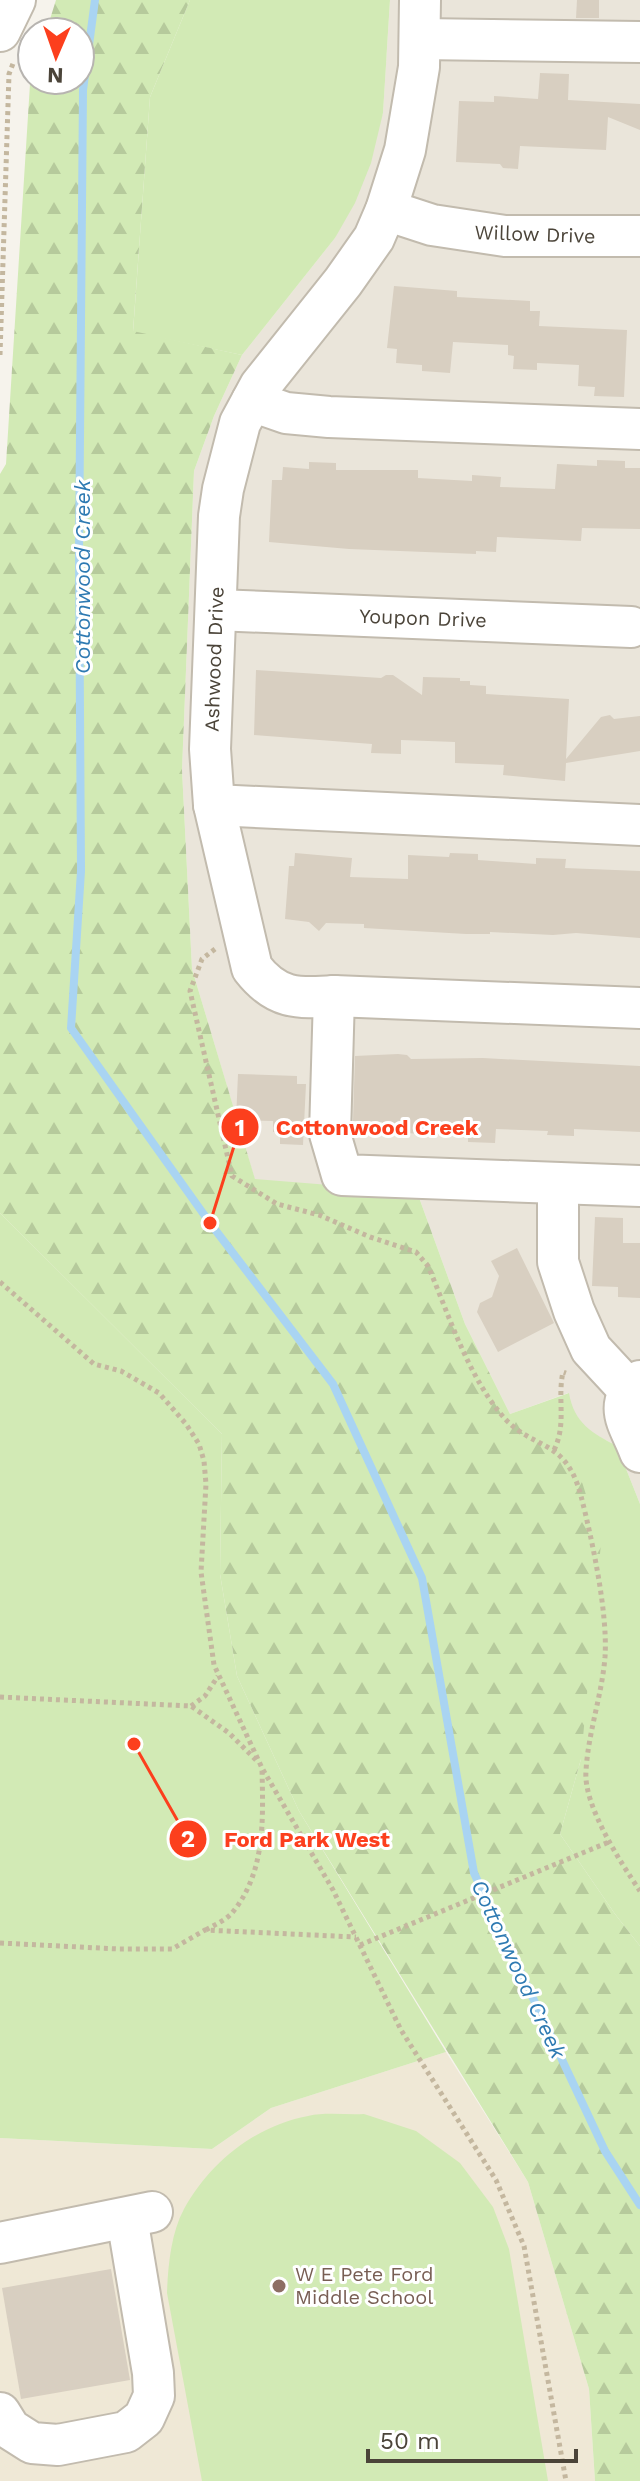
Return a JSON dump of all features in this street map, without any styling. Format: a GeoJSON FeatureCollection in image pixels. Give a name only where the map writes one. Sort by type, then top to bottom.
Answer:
{"type":"FeatureCollection","features":[{"type":"Feature","properties":{"kind":"street"},"geometry":{"type":"LineString","coordinates":[[9,40],[15,0]]}},
{"type":"Feature","properties":{"kind":"street"},"geometry":{"type":"LineString","coordinates":[[420,19],[640,42]]}},
{"type":"Feature","properties":{"kind":"street","name":"Ashwood Drive"},"geometry":{"type":"LineString","coordinates":[[420,19],[419,67],[405,150],[374,238],[343,282],[282,356],[252,401],[236,436],[223,489],[210,749],[214,805],[252,968],[262,981],[275,990],[306,998],[334,996],[640,1008]]}},
{"type":"Feature","properties":{"kind":"street","name":"Willow Drive"},"geometry":{"type":"LineString","coordinates":[[386,210],[432,225],[505,236],[640,236]]}},
{"type":"Feature","properties":{"kind":"street"},"geometry":{"type":"LineString","coordinates":[[252,401],[286,413],[329,417],[640,429]]}},
{"type":"Feature","properties":{"kind":"street","name":"Youpon Drive"},"geometry":{"type":"LineString","coordinates":[[216,610],[631,627]]}},
{"type":"Feature","properties":{"kind":"street"},"geometry":{"type":"LineString","coordinates":[[214,805],[640,825]]}},
{"type":"Feature","properties":{"kind":"street"},"geometry":{"type":"LineString","coordinates":[[334,996],[330,1134],[342,1175],[640,1186]]}},
{"type":"Feature","properties":{"kind":"street"},"geometry":{"type":"LineString","coordinates":[[558,1183],[558,1262],[574,1311],[591,1349],[635,1386],[624,1413],[640,1452]]}},
{"type":"Feature","properties":{"kind":"street"},"geometry":{"type":"LineString","coordinates":[[0,2243],[140,2215],[154,2396],[144,2418],[126,2432],[58,2445],[32,2443],[10,2429],[0,2413]]}},
{"type":"Feature","properties":{"kind":"path"},"geometry":{"type":"LineString","coordinates":[[0,355],[9,40]]}},
{"type":"Feature","properties":{"kind":"path"},"geometry":{"type":"LineString","coordinates":[[245,937],[219,945],[202,959],[190,991],[232,1176],[277,1204],[319,1215],[416,1252],[428,1266],[482,1389],[522,1434],[554,1450],[573,1470],[602,1603],[605,1657],[585,1774],[609,1842],[640,1891]]}},
{"type":"Feature","properties":{"kind":"path"},"geometry":{"type":"LineString","coordinates":[[0,1282],[94,1364],[121,1371],[159,1393],[199,1444],[206,1484],[201,1572],[214,1665],[261,1766],[333,1890],[401,2030],[496,2180],[524,2246],[566,2481]]}},
{"type":"Feature","properties":{"kind":"path"},"geometry":{"type":"LineString","coordinates":[[554,1450],[560,1438],[563,1416],[563,1372],[576,1376]]}},
{"type":"Feature","properties":{"kind":"path"},"geometry":{"type":"LineString","coordinates":[[191,1706],[205,1696],[218,1675]]}},
{"type":"Feature","properties":{"kind":"path"},"geometry":{"type":"LineString","coordinates":[[0,1697],[191,1706],[229,1733],[261,1766],[263,1821],[259,1861],[231,1915],[172,1949],[0,1943]]}},
{"type":"Feature","properties":{"kind":"path"},"geometry":{"type":"LineString","coordinates":[[360,1945],[609,1842]]}},
{"type":"Feature","properties":{"kind":"path"},"geometry":{"type":"LineString","coordinates":[[205,1930],[356,1937]]}},
{"type":"Feature","properties":{"kind":"shaded area"},"geometry":{"type":"Polygon","coordinates":[[[390,0],[640,0],[640,1504],[617,1446],[590,1432],[578,1420],[568,1393],[510,1414],[465,1324],[417,1192],[255,1180],[192,969],[182,770],[194,471],[214,416],[242,355],[335,238],[383,113],[390,0]]]}},
{"type":"Feature","properties":{"kind":"shaded area","name":"W E Pete Ford Middle School"},"geometry":{"type":"Polygon","coordinates":[[[446,2052],[528,2182],[589,2389],[595,2481],[0,2481],[0,2138],[212,2149],[271,2108],[446,2052]]]}},
{"type":"Feature","properties":{"kind":"green space"},"geometry":{"type":"Polygon","coordinates":[[[56,0],[190,0],[150,97],[133,331],[242,355],[214,416],[194,471],[182,770],[192,969],[255,1179],[417,1192],[465,1324],[510,1414],[573,1453],[601,1543],[581,1759],[560,1834],[640,1946],[640,2481],[595,2481],[589,2389],[528,2182],[299,1811],[237,1676],[220,1574],[222,1434],[0,1213],[0,474],[6,464],[29,96],[96,96],[96,16],[51,16],[56,0]]]}},
{"type":"Feature","properties":{"kind":"green space"},"geometry":{"type":"Polygon","coordinates":[[[190,0],[390,0],[383,113],[371,163],[355,203],[335,238],[242,355],[133,332],[150,97],[190,0]]]}},
{"type":"Feature","properties":{"kind":"green space"},"geometry":{"type":"Polygon","coordinates":[[[0,1213],[222,1434],[220,1574],[237,1676],[299,1811],[446,2052],[271,2108],[212,2149],[0,2138],[0,1213]]]}},
{"type":"Feature","properties":{"kind":"green space"},"geometry":{"type":"Polygon","coordinates":[[[569,1393],[580,1420],[617,1446],[640,1504],[640,1946],[560,1834],[581,1759],[510,1414],[569,1393]]]}},
{"type":"Feature","properties":{"kind":"green space"},"geometry":{"type":"Polygon","coordinates":[[[364,2114],[416,2131],[460,2163],[493,2207],[509,2249],[548,2481],[202,2481],[167,2293],[171,2250],[180,2218],[207,2176],[252,2137],[308,2116],[364,2114]]]}},
{"type":"Feature","properties":{"kind":"building"},"geometry":{"type":"Polygon","coordinates":[[[577,0],[599,0],[599,18],[576,18],[577,0]]]}},
{"type":"Feature","properties":{"kind":"building"},"geometry":{"type":"Polygon","coordinates":[[[540,73],[569,74],[568,100],[640,104],[640,130],[608,117],[606,150],[520,146],[518,169],[503,168],[500,164],[456,162],[459,101],[494,102],[494,96],[538,99],[540,73]]]}},
{"type":"Feature","properties":{"kind":"building"},"geometry":{"type":"Polygon","coordinates":[[[394,286],[457,291],[457,297],[530,301],[530,311],[540,311],[539,326],[627,330],[624,397],[594,396],[595,387],[578,386],[579,365],[537,363],[537,370],[513,369],[514,356],[508,355],[508,345],[453,342],[450,373],[422,371],[422,365],[396,363],[397,349],[387,348],[394,286]]]}},
{"type":"Feature","properties":{"kind":"building"},"geometry":{"type":"Polygon","coordinates":[[[597,460],[625,461],[625,468],[640,468],[640,529],[582,528],[581,541],[497,537],[496,552],[476,551],[476,554],[269,542],[272,480],[282,480],[283,467],[309,469],[309,462],[336,463],[336,470],[418,470],[418,478],[472,481],[472,475],[501,477],[500,487],[555,489],[557,464],[597,466],[597,460]]]}},
{"type":"Feature","properties":{"kind":"building"},"geometry":{"type":"Polygon","coordinates":[[[256,670],[381,678],[393,675],[422,695],[423,677],[460,678],[460,681],[470,681],[470,685],[486,686],[486,694],[569,699],[566,759],[601,717],[610,715],[614,719],[640,716],[640,751],[566,763],[565,781],[503,775],[504,765],[455,763],[455,742],[401,740],[401,754],[371,753],[372,744],[254,735],[256,670]]]}},
{"type":"Feature","properties":{"kind":"building"},"geometry":{"type":"Polygon","coordinates":[[[295,853],[352,858],[350,877],[408,879],[408,855],[449,857],[450,853],[478,854],[478,860],[536,864],[536,858],[566,859],[565,868],[640,871],[640,938],[576,933],[466,934],[326,923],[319,931],[309,922],[285,919],[289,866],[294,866],[295,853]]]}},
{"type":"Feature","properties":{"kind":"building"},"geometry":{"type":"Polygon","coordinates":[[[398,1054],[411,1059],[483,1058],[640,1066],[640,1132],[574,1129],[574,1136],[547,1135],[548,1131],[496,1129],[495,1143],[468,1142],[468,1136],[382,1132],[382,1122],[353,1121],[355,1056],[398,1054]]]}},
{"type":"Feature","properties":{"kind":"building"},"geometry":{"type":"Polygon","coordinates":[[[238,1074],[297,1076],[297,1084],[306,1084],[303,1145],[280,1144],[280,1133],[273,1132],[273,1121],[236,1120],[238,1074]]]}},
{"type":"Feature","properties":{"kind":"building"},"geometry":{"type":"Polygon","coordinates":[[[595,1217],[623,1218],[623,1243],[640,1243],[640,1298],[618,1297],[618,1287],[592,1286],[595,1217]]]}},
{"type":"Feature","properties":{"kind":"building"},"geometry":{"type":"Polygon","coordinates":[[[517,1248],[554,1323],[498,1352],[477,1312],[480,1303],[492,1297],[499,1276],[491,1261],[517,1248]]]}},
{"type":"Feature","properties":{"kind":"building"},"geometry":{"type":"Polygon","coordinates":[[[111,2269],[130,2380],[21,2399],[2,2288],[111,2269]]]}},
{"type":"Feature","properties":{"kind":"waterway","name":"Cottonwood Creek"},"geometry":{"type":"LineString","coordinates":[[95,0],[83,90],[79,553],[81,871],[71,1028],[210,1223],[333,1384],[422,1578],[474,1873],[605,2151],[640,2205]]}},
{"type":"Feature","properties":{"kind":"place","name":"Cottonwood Creek"},"geometry":{"type":"Point","coordinates":[210,1223]}},
{"type":"Feature","properties":{"kind":"place","name":"Ford Park West"},"geometry":{"type":"Point","coordinates":[134,1744]}},
{"type":"Feature","properties":{"kind":"place","name":"W E Pete Ford Middle School"},"geometry":{"type":"Point","coordinates":[279,2286]}}]}
